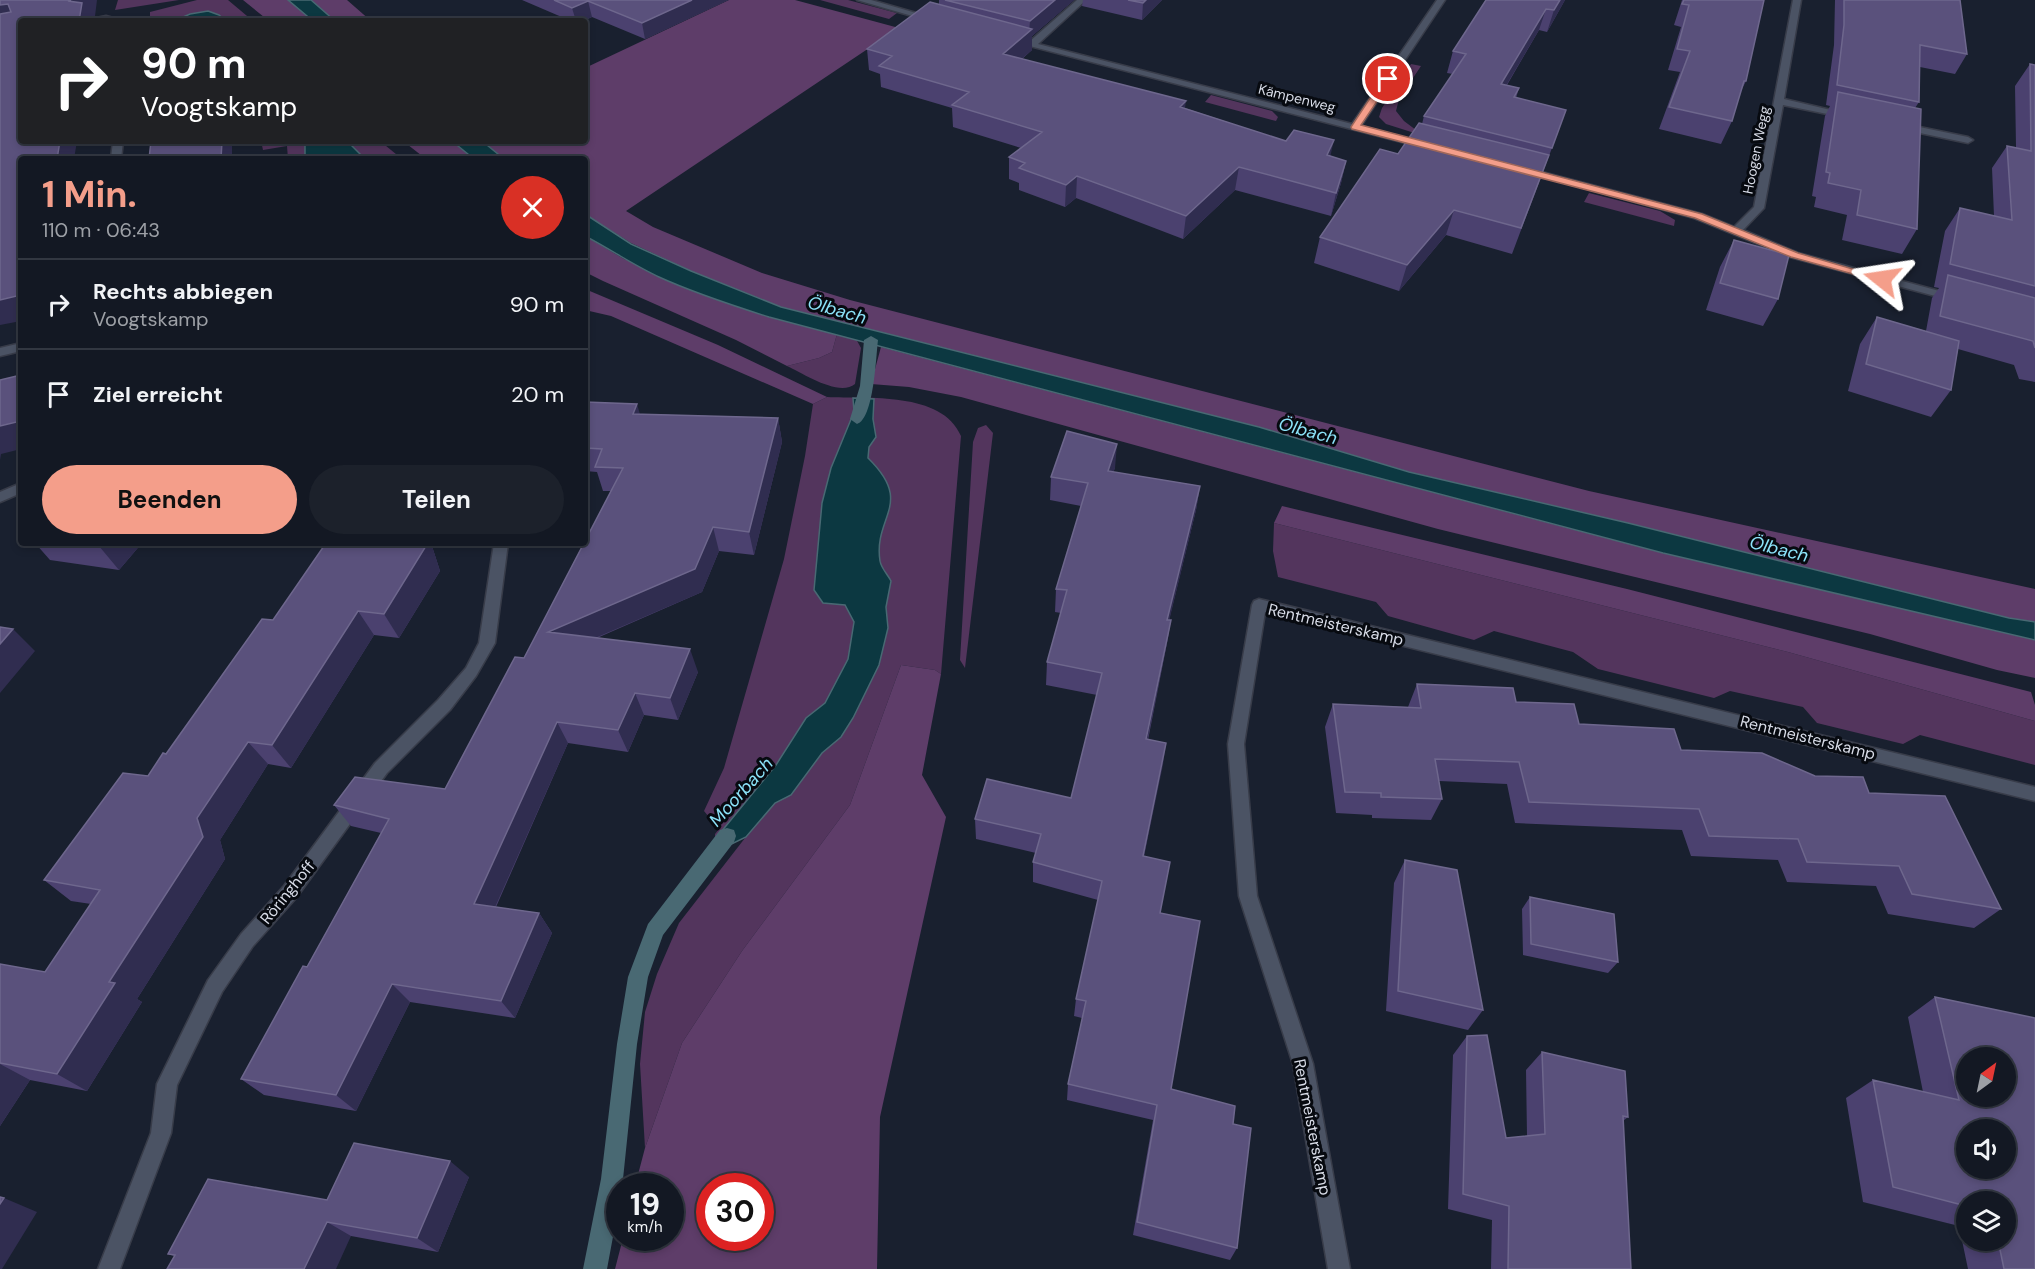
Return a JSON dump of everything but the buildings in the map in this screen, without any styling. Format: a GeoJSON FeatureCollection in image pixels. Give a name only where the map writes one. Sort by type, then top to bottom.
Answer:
{"type":"FeatureCollection","features":[{"type":"Feature","properties":{"kind":"street"},"geometry":{"type":"LineString","coordinates":[[861,0],[940,21]]}},
{"type":"Feature","properties":{"kind":"street"},"geometry":{"type":"LineString","coordinates":[[1030,45],[1082,0]]}},
{"type":"Feature","properties":{"kind":"street"},"geometry":{"type":"LineString","coordinates":[[1355,127],[1442,0]]}},
{"type":"Feature","properties":{"kind":"street","name":"Hoogen Wegg"},"geometry":{"type":"LineString","coordinates":[[1736,231],[1759,208],[1797,0]]}},
{"type":"Feature","properties":{"kind":"street","name":"Kämpenweg"},"geometry":{"type":"LineString","coordinates":[[1008,39],[1435,147]]}},
{"type":"Feature","properties":{"kind":"street","name":"Hoogen Wegg"},"geometry":{"type":"LineString","coordinates":[[1780,101],[1857,117]]}},
{"type":"Feature","properties":{"kind":"street"},"geometry":{"type":"LineString","coordinates":[[1890,124],[1968,140]]}},
{"type":"Feature","properties":{"kind":"street"},"geometry":{"type":"LineString","coordinates":[[1515,168],[1698,216],[1794,255],[1966,301]]}},
{"type":"Feature","properties":{"kind":"street"},"geometry":{"type":"LineString","coordinates":[[0,352],[18,348]]}},
{"type":"Feature","properties":{"kind":"street"},"geometry":{"type":"LineString","coordinates":[[0,497],[18,489]]}},
{"type":"Feature","properties":{"kind":"street","name":"Röringhoff"},"geometry":{"type":"LineString","coordinates":[[110,1269],[161,1133],[167,1084],[215,986],[247,940],[290,892],[381,768],[444,705],[471,672],[487,643],[501,546]]}},
{"type":"Feature","properties":{"kind":"street","name":"Rentmeisterskamp"},"geometry":{"type":"LineString","coordinates":[[1339,1269],[1303,1064],[1248,896],[1236,744],[1259,605],[2035,794]]}},
{"type":"Feature","properties":{"kind":"shaded area"},"geometry":{"type":"Polygon","coordinates":[[[118,0],[179,0],[115,10],[118,0]]]}},
{"type":"Feature","properties":{"kind":"shaded area"},"geometry":{"type":"Polygon","coordinates":[[[197,0],[228,0],[249,18],[150,18],[150,12],[197,0]]]}},
{"type":"Feature","properties":{"kind":"shaded area"},"geometry":{"type":"Polygon","coordinates":[[[243,0],[288,0],[309,18],[265,18],[243,0]]]}},
{"type":"Feature","properties":{"kind":"shaded area"},"geometry":{"type":"Polygon","coordinates":[[[288,0],[311,0],[332,18],[309,18],[288,0]]]}},
{"type":"Feature","properties":{"kind":"shaded area"},"geometry":{"type":"Polygon","coordinates":[[[311,0],[347,0],[368,18],[332,18],[311,0]]]}},
{"type":"Feature","properties":{"kind":"shaded area"},"geometry":{"type":"Polygon","coordinates":[[[729,0],[795,0],[899,28],[626,211],[653,227],[762,273],[850,300],[1589,491],[2035,589],[2035,622],[2009,618],[1628,523],[1409,472],[1259,427],[781,307],[691,271],[631,243],[588,216],[588,156],[500,156],[486,144],[588,144],[588,67],[729,0]]]}},
{"type":"Feature","properties":{"kind":"shaded area"},"geometry":{"type":"Polygon","coordinates":[[[820,0],[848,0],[897,13],[889,19],[820,0]]]}},
{"type":"Feature","properties":{"kind":"shaded area"},"geometry":{"type":"Polygon","coordinates":[[[208,11],[222,18],[181,18],[208,11]]]}},
{"type":"Feature","properties":{"kind":"shaded area"},"geometry":{"type":"Polygon","coordinates":[[[1411,64],[1421,66],[1399,99],[1396,111],[1404,121],[1424,136],[1386,124],[1379,117],[1382,108],[1411,64]]]}},
{"type":"Feature","properties":{"kind":"shaded area"},"geometry":{"type":"Polygon","coordinates":[[[1211,95],[1272,111],[1278,117],[1276,121],[1205,102],[1211,95]]]}},
{"type":"Feature","properties":{"kind":"shaded area"},"geometry":{"type":"Polygon","coordinates":[[[262,144],[384,144],[398,156],[288,156],[287,146],[263,150],[262,144]]]}},
{"type":"Feature","properties":{"kind":"shaded area"},"geometry":{"type":"Polygon","coordinates":[[[350,144],[362,156],[305,156],[305,145],[350,144]]]}},
{"type":"Feature","properties":{"kind":"shaded area"},"geometry":{"type":"Polygon","coordinates":[[[407,144],[456,144],[470,156],[422,156],[407,144]]]}},
{"type":"Feature","properties":{"kind":"shaded area"},"geometry":{"type":"Polygon","coordinates":[[[456,144],[486,144],[500,156],[470,156],[456,144]]]}},
{"type":"Feature","properties":{"kind":"shaded area"},"geometry":{"type":"Polygon","coordinates":[[[1589,193],[1660,211],[1675,220],[1674,226],[1584,202],[1589,193]]]}},
{"type":"Feature","properties":{"kind":"shaded area"},"geometry":{"type":"Polygon","coordinates":[[[588,216],[631,244],[781,307],[1259,427],[1409,472],[1628,523],[2009,618],[2035,622],[2035,640],[1663,553],[769,317],[686,288],[640,267],[588,238],[588,216]]]}},
{"type":"Feature","properties":{"kind":"shaded area"},"geometry":{"type":"Polygon","coordinates":[[[588,238],[624,259],[769,317],[837,334],[832,352],[819,358],[787,366],[736,340],[588,274],[588,238]]]}},
{"type":"Feature","properties":{"kind":"shaded area"},"geometry":{"type":"Polygon","coordinates":[[[588,290],[718,345],[827,397],[813,404],[611,316],[588,311],[588,290]]]}},
{"type":"Feature","properties":{"kind":"shaded area"},"geometry":{"type":"Polygon","coordinates":[[[837,334],[856,339],[861,348],[855,384],[840,388],[831,386],[787,366],[819,358],[832,352],[837,334]]]}},
{"type":"Feature","properties":{"kind":"shaded area"},"geometry":{"type":"Polygon","coordinates":[[[881,347],[1663,553],[1874,597],[1923,612],[2035,640],[2035,678],[1997,670],[1870,634],[1438,529],[961,397],[909,387],[871,384],[881,347]]]}},
{"type":"Feature","properties":{"kind":"shaded area"},"geometry":{"type":"Polygon","coordinates":[[[827,397],[882,398],[921,404],[938,411],[951,421],[961,436],[941,674],[935,670],[901,665],[850,805],[742,951],[682,1043],[645,1148],[640,1064],[645,1012],[657,974],[679,923],[745,838],[715,852],[715,834],[719,829],[704,811],[724,768],[784,559],[813,404],[827,397]]]}},
{"type":"Feature","properties":{"kind":"shaded area"},"geometry":{"type":"Polygon","coordinates":[[[853,398],[874,399],[873,419],[876,437],[869,447],[868,458],[882,474],[889,487],[891,499],[879,546],[881,564],[891,581],[886,607],[888,628],[879,665],[841,737],[822,753],[791,795],[775,803],[746,837],[715,852],[714,843],[721,832],[776,765],[806,718],[825,703],[848,659],[854,622],[845,605],[823,603],[814,590],[822,503],[831,468],[854,412],[853,398]]]}},
{"type":"Feature","properties":{"kind":"shaded area"},"geometry":{"type":"Polygon","coordinates":[[[986,425],[993,433],[965,668],[960,660],[973,442],[978,428],[986,425]]]}},
{"type":"Feature","properties":{"kind":"shaded area"},"geometry":{"type":"Polygon","coordinates":[[[1282,506],[1627,589],[2031,692],[2035,705],[2035,721],[1788,652],[1274,523],[1282,506]]]}},
{"type":"Feature","properties":{"kind":"shaded area"},"geometry":{"type":"Polygon","coordinates":[[[1274,523],[1788,652],[2035,721],[2035,765],[1920,735],[1903,744],[1817,723],[1803,707],[1730,691],[1714,698],[1598,669],[1573,652],[1494,631],[1474,640],[1388,616],[1376,602],[1278,577],[1273,551],[1274,523]]]}},
{"type":"Feature","properties":{"kind":"shaded area"},"geometry":{"type":"Polygon","coordinates":[[[901,665],[935,670],[941,674],[922,775],[946,817],[880,1117],[877,1269],[615,1269],[620,1251],[684,1251],[684,1173],[638,1173],[682,1043],[742,951],[850,805],[901,665]]]}},
{"type":"Feature","properties":{"kind":"waterway","name":"Moorbach"},"geometry":{"type":"LineString","coordinates":[[857,419],[867,386],[871,340]]}},
{"type":"Feature","properties":{"kind":"waterway","name":"Moorbach"},"geometry":{"type":"LineString","coordinates":[[595,1269],[612,1179],[627,1044],[638,977],[655,930],[727,836]]}},
{"type":"Feature","properties":{"kind":"route"},"geometry":{"type":"LineString","coordinates":[[1388,79],[1355,127],[1698,216],[1794,255],[1882,279]]}},
{"type":"Feature","properties":{"kind":"water label","name":"Ölbach"},"geometry":{"type":"Point","coordinates":[837,310]}},
{"type":"Feature","properties":{"kind":"water label","name":"Ölbach"},"geometry":{"type":"Point","coordinates":[1308,431]}},
{"type":"Feature","properties":{"kind":"water label","name":"Ölbach"},"geometry":{"type":"Point","coordinates":[1779,549]}}]}
